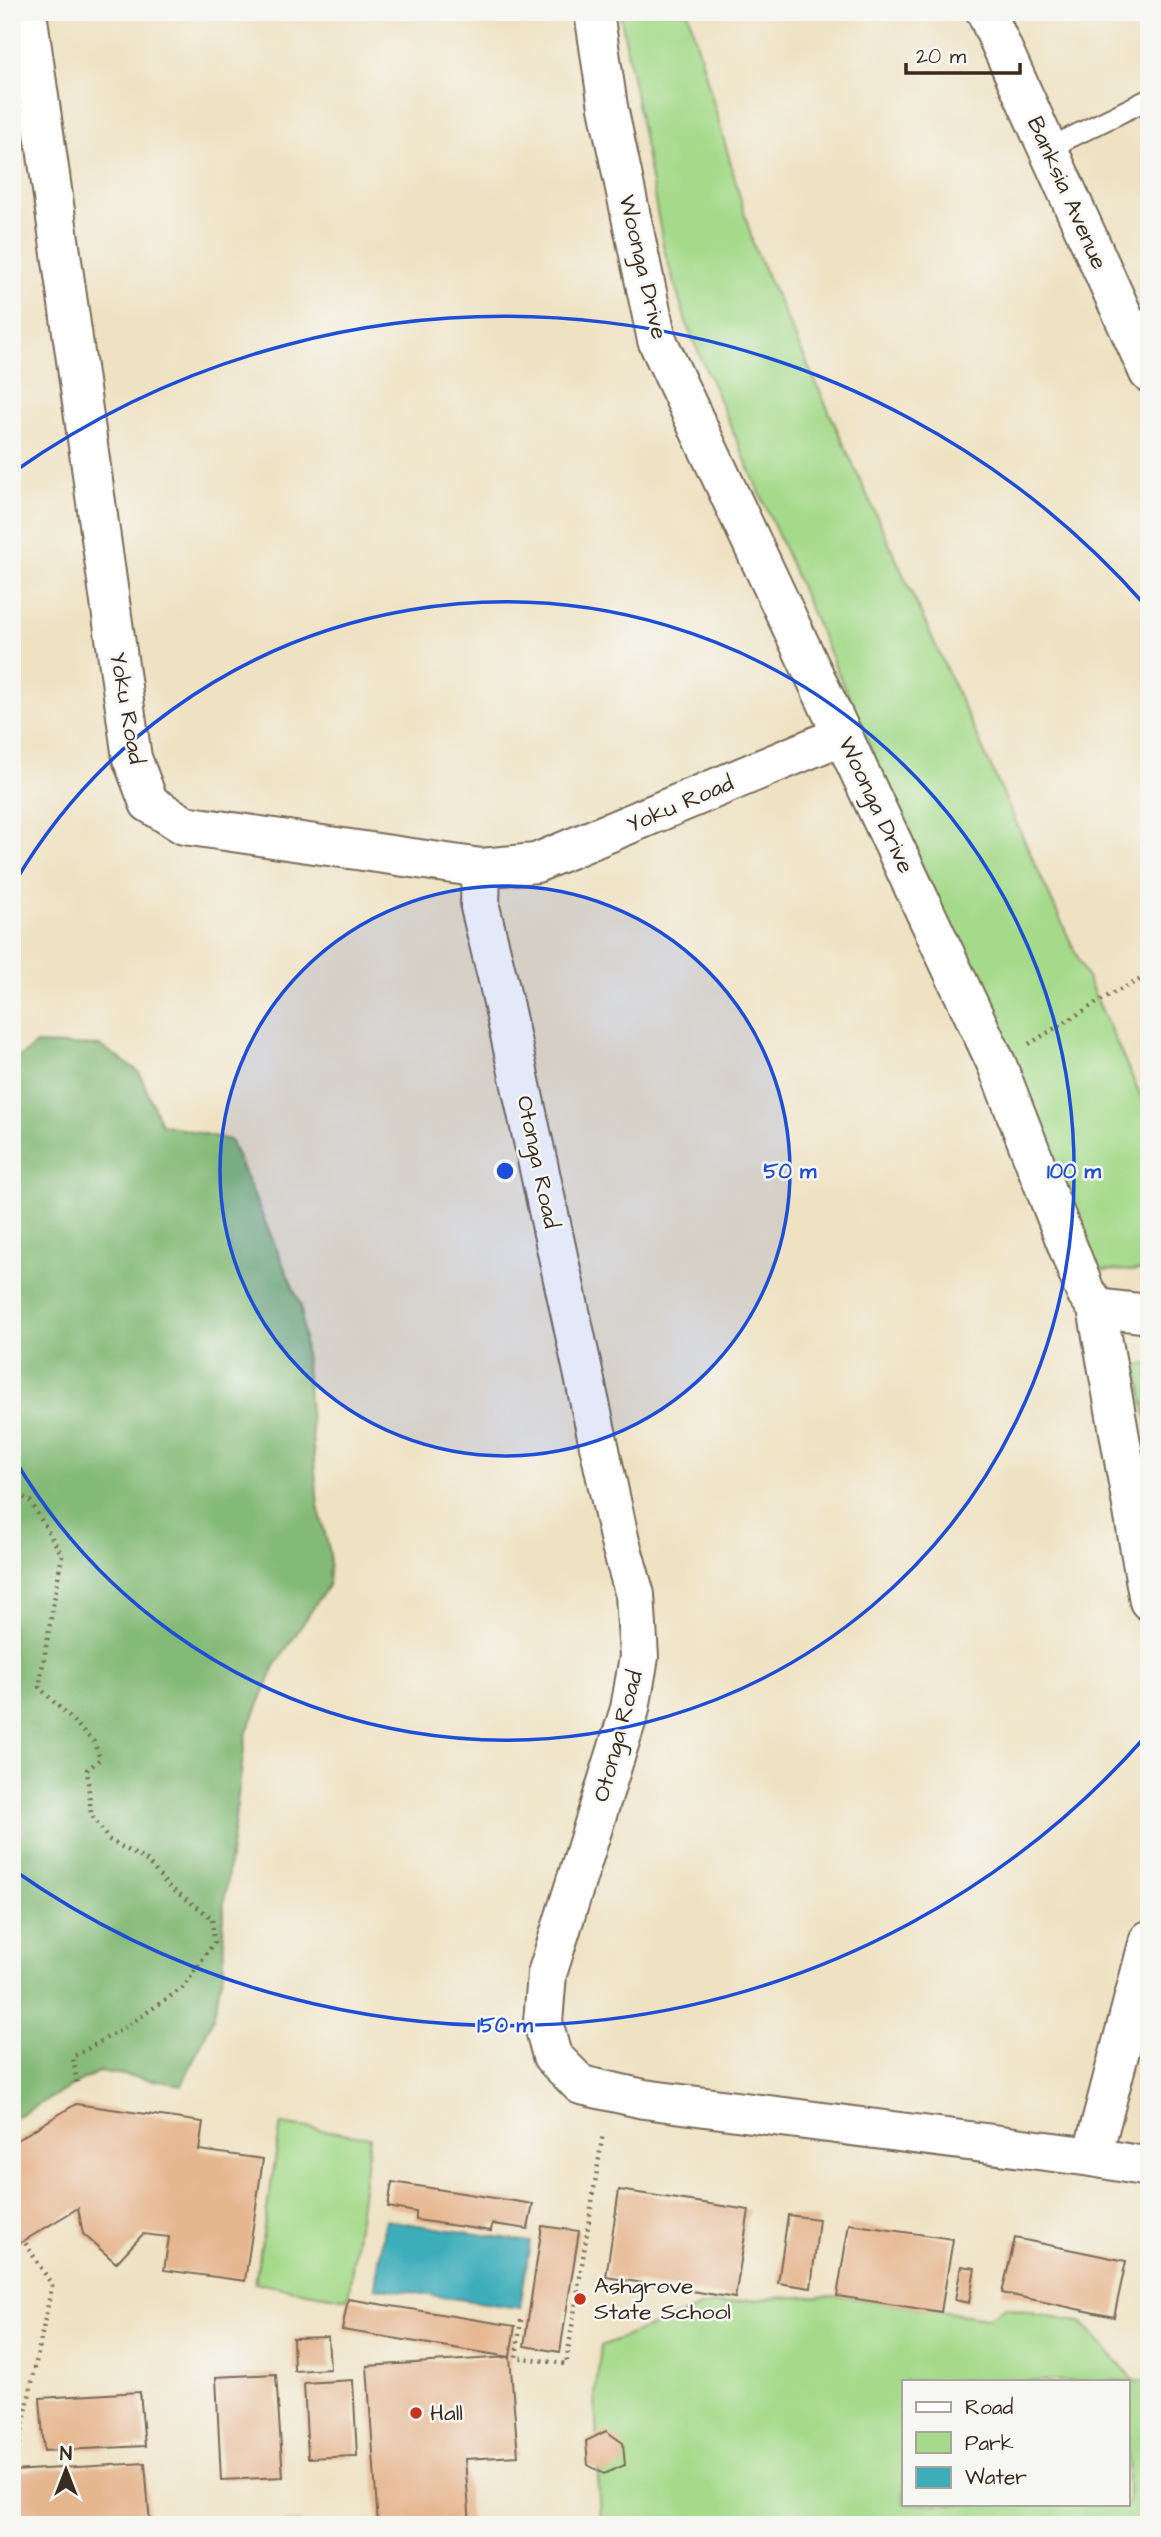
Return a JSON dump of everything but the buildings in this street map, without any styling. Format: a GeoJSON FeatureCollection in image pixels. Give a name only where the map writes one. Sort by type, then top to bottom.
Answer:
{"type":"FeatureCollection","features":[{"type":"Feature","properties":{"kind":"street","name":"Yoku Road"},"geometry":{"type":"LineString","coordinates":[[27,12],[132,758],[149,803],[184,825],[481,868],[536,863],[844,735]]}},
{"type":"Feature","properties":{"kind":"street","name":"Woonga Drive"},"geometry":{"type":"LineString","coordinates":[[594,12],[608,107],[657,340],[997,1065],[1085,1291],[1097,1308],[1149,1601]]}},
{"type":"Feature","properties":{"kind":"street","name":"Banksia Avenue"},"geometry":{"type":"LineString","coordinates":[[986,12],[1149,373]]}},
{"type":"Feature","properties":{"kind":"street","name":"Otonga Road"},"geometry":{"type":"LineString","coordinates":[[481,868],[480,907],[620,1542],[635,1595],[639,1657],[629,1709],[547,1974],[543,2022],[552,2056],[581,2085],[644,2099],[1092,2157]]}},
{"type":"Feature","properties":{"kind":"street"},"geometry":{"type":"LineString","coordinates":[[1097,1308],[1149,1314]]}},
{"type":"Feature","properties":{"kind":"street"},"geometry":{"type":"LineString","coordinates":[[1149,1940],[1092,2157],[1149,2167]]}},
{"type":"Feature","properties":{"kind":"lane"},"geometry":{"type":"LineString","coordinates":[[1047,149],[1149,99]]}},
{"type":"Feature","properties":{"kind":"path"},"geometry":{"type":"LineString","coordinates":[[1019,1051],[1108,996],[1149,975]]}},
{"type":"Feature","properties":{"kind":"path"},"geometry":{"type":"LineString","coordinates":[[12,1490],[30,1501],[62,1555],[38,1687],[94,1742],[100,1759],[87,1770],[91,1814],[108,1839],[147,1861],[168,1886],[212,1918],[214,1942],[184,1987],[124,2028],[73,2057],[77,2084]]}},
{"type":"Feature","properties":{"kind":"path"},"geometry":{"type":"LineString","coordinates":[[522,2320],[516,2357],[566,2364],[603,2133]]}},
{"type":"Feature","properties":{"kind":"path"},"geometry":{"type":"LineString","coordinates":[[14,2467],[52,2285],[24,2241]]}},
{"type":"Feature","properties":{"kind":"green space"},"geometry":{"type":"Polygon","coordinates":[[[620,12],[688,12],[754,247],[1149,1114],[1149,1271],[1092,1270],[999,1043],[688,328],[664,249],[620,12]]]}},
{"type":"Feature","properties":{"kind":"green space"},"geometry":{"type":"Polygon","coordinates":[[[36,1044],[101,1046],[139,1072],[161,1124],[230,1140],[301,1306],[318,1506],[330,1553],[329,1584],[275,1666],[246,1734],[223,1910],[224,1967],[213,2018],[182,2085],[100,2071],[12,2119],[12,1063],[36,1044]]]}},
{"type":"Feature","properties":{"kind":"green space"},"geometry":{"type":"Polygon","coordinates":[[[1149,1364],[1149,1433],[1137,1365],[1149,1364]]]}},
{"type":"Feature","properties":{"kind":"green space"},"geometry":{"type":"Polygon","coordinates":[[[281,2124],[370,2137],[348,2299],[255,2283],[281,2124]]]}},
{"type":"Feature","properties":{"kind":"green space"},"geometry":{"type":"Polygon","coordinates":[[[837,2296],[987,2318],[1006,2307],[1083,2323],[1134,2381],[1149,2382],[1149,2525],[600,2525],[595,2395],[601,2346],[703,2306],[770,2298],[837,2296]]]}},
{"type":"Feature","properties":{"kind":"water"},"geometry":{"type":"Polygon","coordinates":[[[385,2220],[530,2242],[520,2308],[375,2287],[385,2220]]]}},
{"type":"Feature","properties":{"kind":"place","name":"Ashgrove State School"},"geometry":{"type":"Point","coordinates":[580,2299]}},
{"type":"Feature","properties":{"kind":"place","name":"Hall"},"geometry":{"type":"Point","coordinates":[416,2413]}}]}
